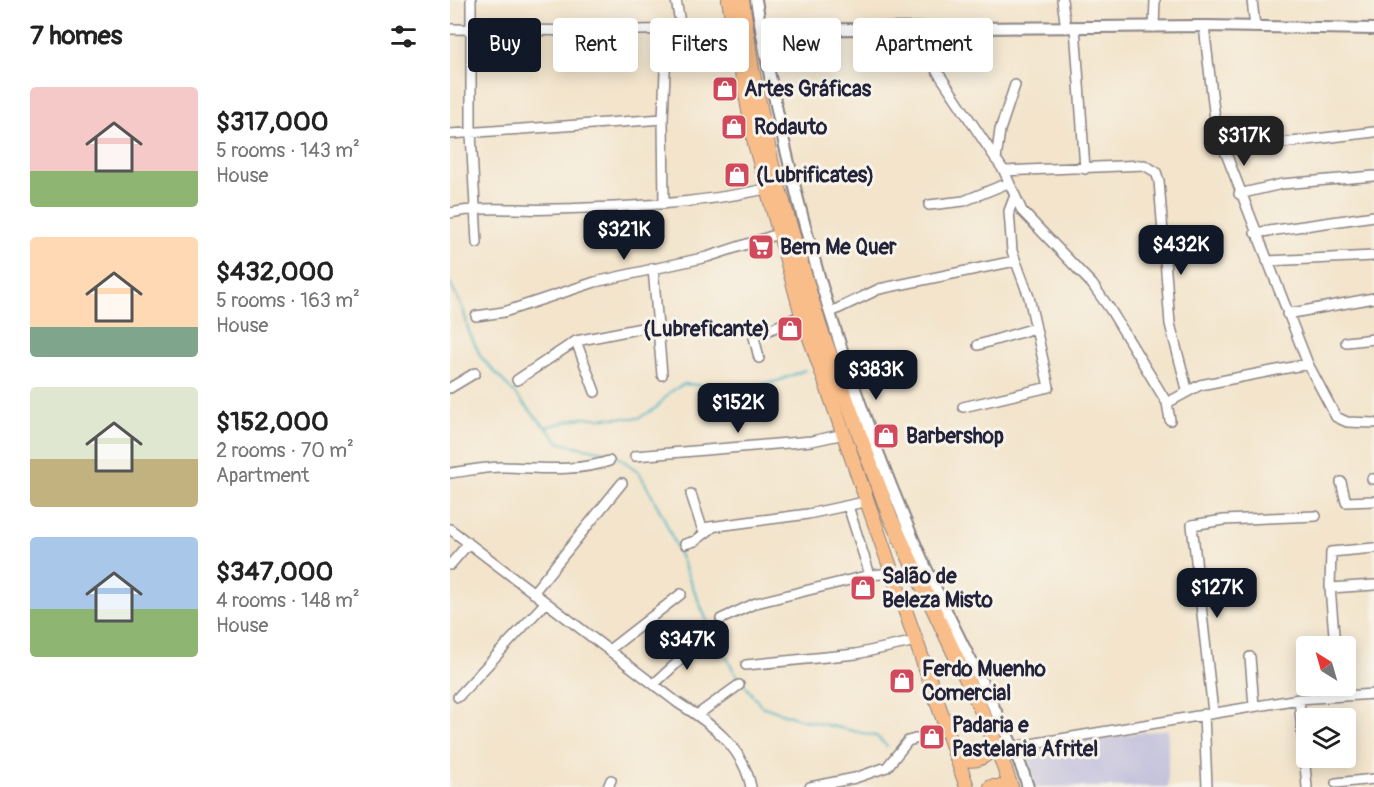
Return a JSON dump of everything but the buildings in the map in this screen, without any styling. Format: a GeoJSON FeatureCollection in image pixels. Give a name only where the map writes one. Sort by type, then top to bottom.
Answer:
{"type":"FeatureCollection","features":[{"type":"Feature","properties":{"kind":"main road"},"geometry":{"type":"LineString","coordinates":[[729,0],[732,18]]}},
{"type":"Feature","properties":{"kind":"main road"},"geometry":{"type":"LineString","coordinates":[[742,0],[747,43],[772,165],[820,328],[890,517],[992,734],[1011,787]]}},
{"type":"Feature","properties":{"kind":"main road"},"geometry":{"type":"LineString","coordinates":[[743,72],[766,189],[802,315],[869,501],[967,787]]}},
{"type":"Feature","properties":{"kind":"main road"},"geometry":{"type":"LineString","coordinates":[[954,751],[971,760],[983,757],[991,748],[992,734]]}},
{"type":"Feature","properties":{"kind":"main road"},"geometry":{"type":"LineString","coordinates":[[991,787],[1000,787]]}},
{"type":"Feature","properties":{"kind":"street"},"geometry":{"type":"LineString","coordinates":[[471,0],[472,18]]}},
{"type":"Feature","properties":{"kind":"street"},"geometry":{"type":"LineString","coordinates":[[676,0],[679,18]]}},
{"type":"Feature","properties":{"kind":"street"},"geometry":{"type":"LineString","coordinates":[[756,0],[761,30]]}},
{"type":"Feature","properties":{"kind":"street"},"geometry":{"type":"LineString","coordinates":[[1062,0],[1071,28],[1084,169]]}},
{"type":"Feature","properties":{"kind":"street"},"geometry":{"type":"LineString","coordinates":[[1154,27],[1155,0]]}},
{"type":"Feature","properties":{"kind":"street"},"geometry":{"type":"LineString","coordinates":[[1252,0],[1255,27]]}},
{"type":"Feature","properties":{"kind":"street"},"geometry":{"type":"LineString","coordinates":[[993,29],[1204,26],[1374,29]]}},
{"type":"Feature","properties":{"kind":"street"},"geometry":{"type":"LineString","coordinates":[[1204,26],[1214,120],[1239,194],[1308,364],[1336,417],[1347,422],[1374,423]]}},
{"type":"Feature","properties":{"kind":"street"},"geometry":{"type":"LineString","coordinates":[[450,29],[468,28]]}},
{"type":"Feature","properties":{"kind":"street"},"geometry":{"type":"LineString","coordinates":[[541,30],[591,31],[650,28]]}},
{"type":"Feature","properties":{"kind":"street"},"geometry":{"type":"LineString","coordinates":[[472,72],[471,134],[477,243]]}},
{"type":"Feature","properties":{"kind":"street"},"geometry":{"type":"LineString","coordinates":[[664,204],[665,72]]}},
{"type":"Feature","properties":{"kind":"street"},"geometry":{"type":"LineString","coordinates":[[769,72],[790,174],[831,312],[908,528],[946,612],[1013,747],[1028,787]]}},
{"type":"Feature","properties":{"kind":"street"},"geometry":{"type":"LineString","coordinates":[[938,72],[1004,171],[1014,198],[1025,215],[1092,284],[1110,309],[1167,403],[1170,420]]}},
{"type":"Feature","properties":{"kind":"street"},"geometry":{"type":"LineString","coordinates":[[996,160],[1000,130],[1015,85]]}},
{"type":"Feature","properties":{"kind":"street"},"geometry":{"type":"LineString","coordinates":[[450,134],[663,120]]}},
{"type":"Feature","properties":{"kind":"street"},"geometry":{"type":"LineString","coordinates":[[1224,150],[1374,132]]}},
{"type":"Feature","properties":{"kind":"street"},"geometry":{"type":"LineString","coordinates":[[1004,171],[1144,165],[1158,176],[1170,324],[1187,389]]}},
{"type":"Feature","properties":{"kind":"street"},"geometry":{"type":"LineString","coordinates":[[1239,194],[1282,184],[1374,176]]}},
{"type":"Feature","properties":{"kind":"street"},"geometry":{"type":"LineString","coordinates":[[929,205],[964,201],[1008,183]]}},
{"type":"Feature","properties":{"kind":"street"},"geometry":{"type":"LineString","coordinates":[[450,213],[476,208],[553,209],[699,202],[766,189]]}},
{"type":"Feature","properties":{"kind":"street"},"geometry":{"type":"LineString","coordinates":[[963,407],[1049,387],[1026,285],[1015,261],[1010,220],[1014,198]]}},
{"type":"Feature","properties":{"kind":"street"},"geometry":{"type":"LineString","coordinates":[[1255,233],[1374,216]]}},
{"type":"Feature","properties":{"kind":"street"},"geometry":{"type":"LineString","coordinates":[[476,316],[504,312],[599,280],[707,256],[778,234]]}},
{"type":"Feature","properties":{"kind":"street"},"geometry":{"type":"LineString","coordinates":[[1268,261],[1374,256]]}},
{"type":"Feature","properties":{"kind":"street"},"geometry":{"type":"LineString","coordinates":[[831,312],[879,289],[1015,261]]}},
{"type":"Feature","properties":{"kind":"street"},"geometry":{"type":"LineString","coordinates":[[653,268],[662,375]]}},
{"type":"Feature","properties":{"kind":"street"},"geometry":{"type":"LineString","coordinates":[[1287,314],[1374,298]]}},
{"type":"Feature","properties":{"kind":"street"},"geometry":{"type":"LineString","coordinates":[[759,358],[754,337],[802,315]]}},
{"type":"Feature","properties":{"kind":"street"},"geometry":{"type":"LineString","coordinates":[[517,380],[576,341],[657,325]]}},
{"type":"Feature","properties":{"kind":"street"},"geometry":{"type":"LineString","coordinates":[[978,345],[1035,328]]}},
{"type":"Feature","properties":{"kind":"street"},"geometry":{"type":"LineString","coordinates":[[1346,342],[1374,339]]}},
{"type":"Feature","properties":{"kind":"street"},"geometry":{"type":"LineString","coordinates":[[576,341],[595,392]]}},
{"type":"Feature","properties":{"kind":"street"},"geometry":{"type":"LineString","coordinates":[[1167,403],[1187,389],[1208,382],[1308,364]]}},
{"type":"Feature","properties":{"kind":"street"},"geometry":{"type":"LineString","coordinates":[[450,388],[475,373]]}},
{"type":"Feature","properties":{"kind":"street"},"geometry":{"type":"LineString","coordinates":[[635,456],[812,441],[844,434]]}},
{"type":"Feature","properties":{"kind":"street"},"geometry":{"type":"LineString","coordinates":[[450,473],[504,466],[539,470],[559,466],[590,468],[609,461]]}},
{"type":"Feature","properties":{"kind":"street"},"geometry":{"type":"LineString","coordinates":[[1341,482],[1346,502],[1374,501]]}},
{"type":"Feature","properties":{"kind":"street"},"geometry":{"type":"LineString","coordinates":[[533,593],[622,483]]}},
{"type":"Feature","properties":{"kind":"street"},"geometry":{"type":"LineString","coordinates":[[691,494],[702,528],[869,501]]}},
{"type":"Feature","properties":{"kind":"street"},"geometry":{"type":"LineString","coordinates":[[848,506],[870,575]]}},
{"type":"Feature","properties":{"kind":"street"},"geometry":{"type":"LineString","coordinates":[[1208,787],[1209,713],[1192,525],[1224,520],[1316,516]]}},
{"type":"Feature","properties":{"kind":"street"},"geometry":{"type":"LineString","coordinates":[[685,544],[695,541],[712,528]]}},
{"type":"Feature","properties":{"kind":"street"},"geometry":{"type":"LineString","coordinates":[[450,530],[697,715],[730,743],[743,764],[751,787]]}},
{"type":"Feature","properties":{"kind":"street"},"geometry":{"type":"LineString","coordinates":[[450,565],[468,544]]}},
{"type":"Feature","properties":{"kind":"street"},"geometry":{"type":"LineString","coordinates":[[1334,636],[1330,588],[1333,551],[1374,549]]}},
{"type":"Feature","properties":{"kind":"street"},"geometry":{"type":"LineString","coordinates":[[721,619],[756,603],[870,575],[894,573]]}},
{"type":"Feature","properties":{"kind":"street"},"geometry":{"type":"LineString","coordinates":[[1330,588],[1374,585]]}},
{"type":"Feature","properties":{"kind":"street"},"geometry":{"type":"LineString","coordinates":[[609,650],[681,594]]}},
{"type":"Feature","properties":{"kind":"street"},"geometry":{"type":"LineString","coordinates":[[458,697],[546,602]]}},
{"type":"Feature","properties":{"kind":"street"},"geometry":{"type":"LineString","coordinates":[[654,684],[703,639]]}},
{"type":"Feature","properties":{"kind":"street"},"geometry":{"type":"LineString","coordinates":[[746,665],[855,654],[916,641]]}},
{"type":"Feature","properties":{"kind":"street"},"geometry":{"type":"LineString","coordinates":[[1250,657],[1254,706]]}},
{"type":"Feature","properties":{"kind":"street"},"geometry":{"type":"LineString","coordinates":[[697,715],[739,685]]}},
{"type":"Feature","properties":{"kind":"street"},"geometry":{"type":"LineString","coordinates":[[1356,695],[1374,694]]}},
{"type":"Feature","properties":{"kind":"street"},"geometry":{"type":"LineString","coordinates":[[1013,747],[1209,713],[1299,699],[1338,696]]}},
{"type":"Feature","properties":{"kind":"street"},"geometry":{"type":"LineString","coordinates":[[1299,699],[1307,787]]}},
{"type":"Feature","properties":{"kind":"street"},"geometry":{"type":"LineString","coordinates":[[810,787],[855,778],[887,766],[908,741],[947,730]]}},
{"type":"Feature","properties":{"kind":"street"},"geometry":{"type":"LineString","coordinates":[[1336,783],[1374,778]]}},
{"type":"Feature","properties":{"kind":"shaded area"},"geometry":{"type":"Polygon","coordinates":[[[1168,729],[1168,787],[1035,787],[1026,748],[1168,729]]]}},
{"type":"Feature","properties":{"kind":"waterway"},"geometry":{"type":"LineString","coordinates":[[450,283],[463,309],[469,332],[481,357],[560,443],[614,454],[639,472],[664,518],[707,621],[734,671],[761,706],[799,719],[876,736],[887,746]]}},
{"type":"Feature","properties":{"kind":"waterway"},"geometry":{"type":"LineString","coordinates":[[546,427],[580,418],[639,418],[656,408],[670,392],[684,384],[743,388],[778,381],[805,370]]}},
{"type":"Feature","properties":{"kind":"place","name":"Artes Gráficas"},"geometry":{"type":"Point","coordinates":[725,89]}},
{"type":"Feature","properties":{"kind":"place","name":"Rodauto"},"geometry":{"type":"Point","coordinates":[734,127]}},
{"type":"Feature","properties":{"kind":"place","name":"(Lubrificates)"},"geometry":{"type":"Point","coordinates":[737,175]}},
{"type":"Feature","properties":{"kind":"place","name":"Bem Me Quer"},"geometry":{"type":"Point","coordinates":[761,247]}},
{"type":"Feature","properties":{"kind":"place","name":"(Lubreficante)"},"geometry":{"type":"Point","coordinates":[790,329]}},
{"type":"Feature","properties":{"kind":"place","name":"Barbershop"},"geometry":{"type":"Point","coordinates":[886,436]}},
{"type":"Feature","properties":{"kind":"place","name":"Salão de Beleza Misto"},"geometry":{"type":"Point","coordinates":[863,588]}},
{"type":"Feature","properties":{"kind":"place","name":"Ferdo Muenho Comercial"},"geometry":{"type":"Point","coordinates":[902,681]}},
{"type":"Feature","properties":{"kind":"place","name":"Padaria e Pastelaria Afritel"},"geometry":{"type":"Point","coordinates":[932,737]}}]}
